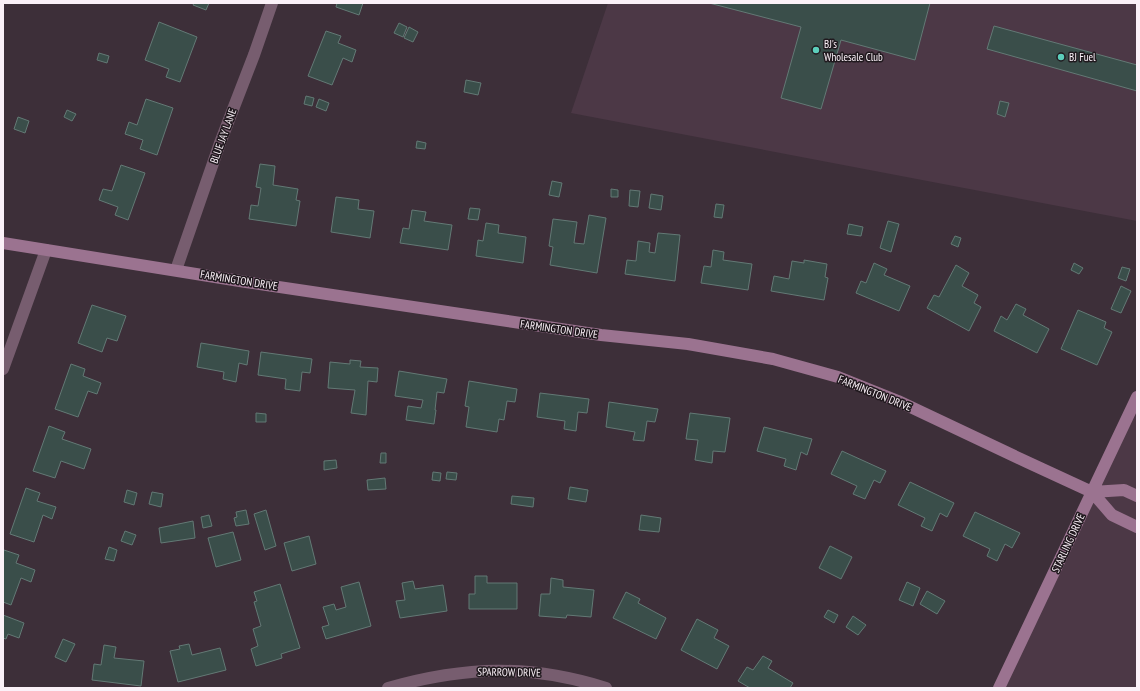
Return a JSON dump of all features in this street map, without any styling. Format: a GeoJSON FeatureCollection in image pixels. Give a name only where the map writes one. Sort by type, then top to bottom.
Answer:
{"type":"FeatureCollection","features":[{"type":"Feature","properties":{"kind":"street","name":"BLUE JAY LANE"},"geometry":{"type":"LineString","coordinates":[[176,270],[220,143],[254,55],[272,3]]}},
{"type":"Feature","properties":{"kind":"street","name":"FARMINGTON DRIVE"},"geometry":{"type":"LineString","coordinates":[[3,243],[601,335],[688,344],[773,359],[838,377],[898,401],[1092,492]]}},
{"type":"Feature","properties":{"kind":"street"},"geometry":{"type":"LineString","coordinates":[[3,369],[46,250]]}},
{"type":"Feature","properties":{"kind":"street","name":"STARLING DRIVE"},"geometry":{"type":"LineString","coordinates":[[999,688],[1137,398]]}},
{"type":"Feature","properties":{"kind":"street"},"geometry":{"type":"LineString","coordinates":[[1092,492],[1124,490],[1137,496]]}},
{"type":"Feature","properties":{"kind":"street"},"geometry":{"type":"LineString","coordinates":[[1092,492],[1112,516],[1137,527]]}},
{"type":"Feature","properties":{"kind":"street","name":"SPARROW DRIVE"},"geometry":{"type":"LineString","coordinates":[[388,688],[412,681],[461,672],[496,670],[547,673],[606,688]]}},
{"type":"Feature","properties":{"kind":"shaded area"},"geometry":{"type":"Polygon","coordinates":[[[608,3],[1137,3],[1137,221],[571,113],[608,3]]]}},
{"type":"Feature","properties":{"kind":"shaded area"},"geometry":{"type":"Polygon","coordinates":[[[1137,397],[1137,688],[999,688],[1137,397]]]}},
{"type":"Feature","properties":{"kind":"building"},"geometry":{"type":"Polygon","coordinates":[[[194,3],[209,3],[206,10],[193,5],[194,3]]]}},
{"type":"Feature","properties":{"kind":"building"},"geometry":{"type":"Polygon","coordinates":[[[337,3],[363,3],[359,15],[336,7],[337,3]]]}},
{"type":"Feature","properties":{"kind":"building","name":"BJ's Wholesale Club"},"geometry":{"type":"Polygon","coordinates":[[[709,3],[930,3],[915,60],[841,40],[821,109],[781,98],[801,27],[709,3]]]}},
{"type":"Feature","properties":{"kind":"building"},"geometry":{"type":"Polygon","coordinates":[[[159,22],[197,37],[180,82],[166,77],[169,69],[145,60],[159,22]]]}},
{"type":"Feature","properties":{"kind":"building"},"geometry":{"type":"Polygon","coordinates":[[[399,23],[407,27],[403,37],[394,33],[399,23]]]}},
{"type":"Feature","properties":{"kind":"building","name":"BJ Fuel"},"geometry":{"type":"Polygon","coordinates":[[[994,26],[1137,65],[1137,91],[987,49],[994,26]]]}},
{"type":"Feature","properties":{"kind":"building"},"geometry":{"type":"Polygon","coordinates":[[[409,27],[418,32],[413,42],[404,38],[409,27]]]}},
{"type":"Feature","properties":{"kind":"building"},"geometry":{"type":"Polygon","coordinates":[[[326,31],[341,36],[338,43],[356,50],[352,62],[343,58],[332,85],[308,76],[326,31]]]}},
{"type":"Feature","properties":{"kind":"building"},"geometry":{"type":"Polygon","coordinates":[[[99,53],[109,56],[107,63],[97,60],[99,53]]]}},
{"type":"Feature","properties":{"kind":"building"},"geometry":{"type":"Polygon","coordinates":[[[466,80],[481,83],[478,95],[464,92],[466,80]]]}},
{"type":"Feature","properties":{"kind":"building"},"geometry":{"type":"Polygon","coordinates":[[[306,96],[314,98],[312,106],[304,104],[306,96]]]}},
{"type":"Feature","properties":{"kind":"building"},"geometry":{"type":"Polygon","coordinates":[[[146,99],[173,108],[157,155],[140,149],[143,140],[125,134],[129,122],[137,125],[146,99]]]}},
{"type":"Feature","properties":{"kind":"building"},"geometry":{"type":"Polygon","coordinates":[[[319,99],[329,103],[326,111],[316,107],[319,99]]]}},
{"type":"Feature","properties":{"kind":"building"},"geometry":{"type":"Polygon","coordinates":[[[1000,101],[1009,103],[1005,117],[997,114],[1000,101]]]}},
{"type":"Feature","properties":{"kind":"building"},"geometry":{"type":"Polygon","coordinates":[[[67,110],[76,114],[72,121],[64,117],[67,110]]]}},
{"type":"Feature","properties":{"kind":"building"},"geometry":{"type":"Polygon","coordinates":[[[18,117],[29,121],[25,133],[14,129],[18,117]]]}},
{"type":"Feature","properties":{"kind":"building"},"geometry":{"type":"Polygon","coordinates":[[[417,141],[426,143],[425,149],[416,148],[417,141]]]}},
{"type":"Feature","properties":{"kind":"building"},"geometry":{"type":"Polygon","coordinates":[[[260,164],[275,166],[273,185],[298,189],[296,200],[300,201],[296,226],[249,219],[251,205],[258,206],[261,188],[256,187],[260,164]]]}},
{"type":"Feature","properties":{"kind":"building"},"geometry":{"type":"Polygon","coordinates":[[[121,165],[145,173],[128,220],[115,215],[118,207],[99,200],[103,189],[112,191],[121,165]]]}},
{"type":"Feature","properties":{"kind":"building"},"geometry":{"type":"Polygon","coordinates":[[[552,181],[562,183],[559,197],[549,195],[552,181]]]}},
{"type":"Feature","properties":{"kind":"building"},"geometry":{"type":"Polygon","coordinates":[[[611,189],[618,190],[618,197],[611,197],[611,189]]]}},
{"type":"Feature","properties":{"kind":"building"},"geometry":{"type":"Polygon","coordinates":[[[630,190],[640,191],[638,207],[629,206],[630,190]]]}},
{"type":"Feature","properties":{"kind":"building"},"geometry":{"type":"Polygon","coordinates":[[[651,194],[663,196],[661,210],[649,208],[651,194]]]}},
{"type":"Feature","properties":{"kind":"building"},"geometry":{"type":"Polygon","coordinates":[[[336,197],[359,200],[358,209],[374,211],[370,238],[331,232],[336,197]]]}},
{"type":"Feature","properties":{"kind":"building"},"geometry":{"type":"Polygon","coordinates":[[[716,204],[724,205],[722,218],[714,217],[716,204]]]}},
{"type":"Feature","properties":{"kind":"building"},"geometry":{"type":"Polygon","coordinates":[[[470,208],[480,209],[478,220],[468,219],[470,208]]]}},
{"type":"Feature","properties":{"kind":"building"},"geometry":{"type":"Polygon","coordinates":[[[412,210],[426,212],[424,221],[452,225],[448,250],[400,243],[403,228],[409,229],[412,210]]]}},
{"type":"Feature","properties":{"kind":"building"},"geometry":{"type":"Polygon","coordinates":[[[589,215],[606,218],[597,273],[550,265],[553,247],[549,246],[553,219],[577,222],[574,243],[584,244],[589,215]]]}},
{"type":"Feature","properties":{"kind":"building"},"geometry":{"type":"Polygon","coordinates":[[[888,221],[899,224],[891,252],[880,248],[888,221]]]}},
{"type":"Feature","properties":{"kind":"building"},"geometry":{"type":"Polygon","coordinates":[[[486,223],[499,225],[498,233],[526,237],[523,263],[476,256],[478,240],[483,241],[486,223]]]}},
{"type":"Feature","properties":{"kind":"building"},"geometry":{"type":"Polygon","coordinates":[[[849,224],[863,227],[861,236],[847,234],[849,224]]]}},
{"type":"Feature","properties":{"kind":"building"},"geometry":{"type":"Polygon","coordinates":[[[658,233],[680,235],[675,281],[625,274],[627,260],[636,261],[638,241],[650,243],[649,252],[655,253],[658,233]]]}},
{"type":"Feature","properties":{"kind":"building"},"geometry":{"type":"Polygon","coordinates":[[[955,236],[961,238],[958,247],[951,244],[955,236]]]}},
{"type":"Feature","properties":{"kind":"building"},"geometry":{"type":"Polygon","coordinates":[[[713,250],[724,252],[723,260],[752,264],[748,290],[701,283],[704,266],[711,267],[713,250]]]}},
{"type":"Feature","properties":{"kind":"building"},"geometry":{"type":"Polygon","coordinates":[[[804,260],[827,264],[825,277],[828,278],[824,300],[771,291],[774,276],[789,279],[792,261],[804,263],[804,260]]]}},
{"type":"Feature","properties":{"kind":"building"},"geometry":{"type":"Polygon","coordinates":[[[874,263],[887,269],[884,275],[910,286],[899,311],[856,293],[861,281],[866,283],[874,263]]]}},
{"type":"Feature","properties":{"kind":"building"},"geometry":{"type":"Polygon","coordinates":[[[1074,263],[1083,268],[1079,274],[1071,270],[1074,263]]]}},
{"type":"Feature","properties":{"kind":"building"},"geometry":{"type":"Polygon","coordinates":[[[956,265],[969,273],[962,286],[978,295],[974,303],[981,307],[969,331],[927,308],[934,295],[939,297],[956,265]]]}},
{"type":"Feature","properties":{"kind":"building"},"geometry":{"type":"Polygon","coordinates":[[[1122,267],[1130,269],[1126,281],[1118,278],[1122,267]]]}},
{"type":"Feature","properties":{"kind":"building"},"geometry":{"type":"Polygon","coordinates":[[[1121,286],[1131,291],[1121,313],[1111,309],[1121,286]]]}},
{"type":"Feature","properties":{"kind":"building"},"geometry":{"type":"Polygon","coordinates":[[[1016,304],[1026,309],[1023,315],[1049,329],[1037,353],[994,331],[1001,316],[1007,320],[1016,304]]]}},
{"type":"Feature","properties":{"kind":"building"},"geometry":{"type":"Polygon","coordinates":[[[92,305],[126,316],[117,341],[107,338],[102,352],[78,343],[92,305]]]}},
{"type":"Feature","properties":{"kind":"building"},"geometry":{"type":"Polygon","coordinates":[[[1078,310],[1106,322],[1104,328],[1112,332],[1097,365],[1061,349],[1078,310]]]}},
{"type":"Feature","properties":{"kind":"building"},"geometry":{"type":"Polygon","coordinates":[[[201,343],[249,351],[247,365],[239,363],[236,382],[223,379],[224,372],[197,367],[201,343]]]}},
{"type":"Feature","properties":{"kind":"building"},"geometry":{"type":"Polygon","coordinates":[[[261,352],[312,359],[310,373],[302,372],[300,391],[285,389],[286,379],[258,375],[261,352]]]}},
{"type":"Feature","properties":{"kind":"building"},"geometry":{"type":"Polygon","coordinates":[[[350,360],[361,361],[360,367],[378,368],[377,382],[368,381],[366,415],[351,413],[355,390],[328,388],[330,362],[350,364],[350,360]]]}},
{"type":"Feature","properties":{"kind":"building"},"geometry":{"type":"Polygon","coordinates":[[[71,364],[85,369],[83,376],[101,383],[97,394],[88,391],[78,417],[55,409],[71,364]]]}},
{"type":"Feature","properties":{"kind":"building"},"geometry":{"type":"Polygon","coordinates":[[[399,371],[447,379],[444,393],[437,392],[434,424],[406,420],[408,406],[421,408],[423,400],[395,396],[399,371]]]}},
{"type":"Feature","properties":{"kind":"building"},"geometry":{"type":"Polygon","coordinates":[[[469,381],[517,389],[515,402],[507,401],[504,420],[499,419],[497,432],[466,427],[469,407],[465,406],[469,381]]]}},
{"type":"Feature","properties":{"kind":"building"},"geometry":{"type":"Polygon","coordinates":[[[540,393],[589,399],[587,413],[578,412],[576,431],[564,429],[565,421],[537,417],[540,393]]]}},
{"type":"Feature","properties":{"kind":"building"},"geometry":{"type":"Polygon","coordinates":[[[609,402],[658,409],[655,422],[647,421],[644,441],[633,440],[635,432],[606,427],[609,402]]]}},
{"type":"Feature","properties":{"kind":"building"},"geometry":{"type":"Polygon","coordinates":[[[256,413],[266,414],[266,422],[256,422],[256,413]]]}},
{"type":"Feature","properties":{"kind":"building"},"geometry":{"type":"Polygon","coordinates":[[[690,413],[730,418],[725,452],[713,451],[712,463],[695,460],[698,440],[686,439],[690,413]]]}},
{"type":"Feature","properties":{"kind":"building"},"geometry":{"type":"Polygon","coordinates":[[[49,426],[65,432],[62,439],[91,449],[84,469],[61,461],[55,478],[33,471],[49,426]]]}},
{"type":"Feature","properties":{"kind":"building"},"geometry":{"type":"Polygon","coordinates":[[[764,427],[812,439],[807,455],[801,452],[796,470],[784,466],[786,459],[757,451],[764,427]]]}},
{"type":"Feature","properties":{"kind":"building"},"geometry":{"type":"Polygon","coordinates":[[[842,451],[886,471],[880,483],[874,480],[865,499],[853,494],[857,486],[831,474],[842,451]]]}},
{"type":"Feature","properties":{"kind":"building"},"geometry":{"type":"Polygon","coordinates":[[[381,453],[386,453],[386,463],[380,463],[381,453]]]}},
{"type":"Feature","properties":{"kind":"building"},"geometry":{"type":"Polygon","coordinates":[[[336,460],[337,468],[324,470],[324,461],[336,460]]]}},
{"type":"Feature","properties":{"kind":"building"},"geometry":{"type":"Polygon","coordinates":[[[433,472],[441,473],[440,481],[432,480],[433,472]]]}},
{"type":"Feature","properties":{"kind":"building"},"geometry":{"type":"Polygon","coordinates":[[[447,472],[457,473],[456,480],[446,479],[447,472]]]}},
{"type":"Feature","properties":{"kind":"building"},"geometry":{"type":"Polygon","coordinates":[[[385,478],[386,489],[368,490],[367,480],[385,478]]]}},
{"type":"Feature","properties":{"kind":"building"},"geometry":{"type":"Polygon","coordinates":[[[910,482],[954,503],[947,517],[940,513],[932,531],[921,526],[925,518],[898,505],[910,482]]]}},
{"type":"Feature","properties":{"kind":"building"},"geometry":{"type":"Polygon","coordinates":[[[570,487],[588,490],[586,502],[568,499],[570,487]]]}},
{"type":"Feature","properties":{"kind":"building"},"geometry":{"type":"Polygon","coordinates":[[[26,488],[40,493],[37,501],[56,507],[52,519],[43,515],[34,542],[10,534],[26,488]]]}},
{"type":"Feature","properties":{"kind":"building"},"geometry":{"type":"Polygon","coordinates":[[[127,490],[137,493],[134,505],[124,502],[127,490]]]}},
{"type":"Feature","properties":{"kind":"building"},"geometry":{"type":"Polygon","coordinates":[[[152,492],[163,494],[161,507],[149,504],[152,492]]]}},
{"type":"Feature","properties":{"kind":"building"},"geometry":{"type":"Polygon","coordinates":[[[512,496],[534,498],[533,507],[511,504],[512,496]]]}},
{"type":"Feature","properties":{"kind":"building"},"geometry":{"type":"Polygon","coordinates":[[[246,510],[249,524],[236,526],[234,518],[237,517],[236,512],[246,510]]]}},
{"type":"Feature","properties":{"kind":"building"},"geometry":{"type":"Polygon","coordinates":[[[266,510],[276,546],[265,550],[254,514],[266,510]]]}},
{"type":"Feature","properties":{"kind":"building"},"geometry":{"type":"Polygon","coordinates":[[[975,512],[1020,533],[1012,548],[1005,544],[997,561],[987,556],[990,549],[963,536],[975,512]]]}},
{"type":"Feature","properties":{"kind":"building"},"geometry":{"type":"Polygon","coordinates":[[[209,515],[212,526],[203,528],[201,517],[209,515]]]}},
{"type":"Feature","properties":{"kind":"building"},"geometry":{"type":"Polygon","coordinates":[[[641,515],[661,518],[659,532],[639,530],[641,515]]]}},
{"type":"Feature","properties":{"kind":"building"},"geometry":{"type":"Polygon","coordinates":[[[193,521],[195,538],[161,543],[159,528],[193,521]]]}},
{"type":"Feature","properties":{"kind":"building"},"geometry":{"type":"Polygon","coordinates":[[[125,531],[136,535],[132,545],[121,541],[125,531]]]}},
{"type":"Feature","properties":{"kind":"building"},"geometry":{"type":"Polygon","coordinates":[[[233,532],[241,560],[216,567],[208,538],[233,532]]]}},
{"type":"Feature","properties":{"kind":"building"},"geometry":{"type":"Polygon","coordinates":[[[309,536],[316,564],[292,571],[284,543],[309,536]]]}},
{"type":"Feature","properties":{"kind":"building"},"geometry":{"type":"Polygon","coordinates":[[[830,546],[852,557],[841,579],[819,568],[830,546]]]}},
{"type":"Feature","properties":{"kind":"building"},"geometry":{"type":"Polygon","coordinates":[[[109,547],[117,550],[114,561],[105,559],[109,547]]]}},
{"type":"Feature","properties":{"kind":"building"},"geometry":{"type":"Polygon","coordinates":[[[4,550],[19,555],[16,563],[35,570],[31,582],[21,578],[11,605],[3,602],[4,550]]]}},
{"type":"Feature","properties":{"kind":"building"},"geometry":{"type":"Polygon","coordinates":[[[475,576],[487,576],[487,583],[517,583],[517,609],[469,609],[469,594],[475,594],[475,576]]]}},
{"type":"Feature","properties":{"kind":"building"},"geometry":{"type":"Polygon","coordinates":[[[551,578],[563,580],[563,587],[594,590],[591,617],[567,615],[566,618],[539,616],[541,594],[550,594],[551,578]]]}},
{"type":"Feature","properties":{"kind":"building"},"geometry":{"type":"Polygon","coordinates":[[[413,581],[415,589],[443,585],[447,611],[400,618],[396,601],[405,600],[402,583],[413,581]]]}},
{"type":"Feature","properties":{"kind":"building"},"geometry":{"type":"Polygon","coordinates":[[[359,582],[371,626],[326,639],[322,627],[329,625],[323,607],[334,604],[336,610],[346,607],[341,587],[359,582]]]}},
{"type":"Feature","properties":{"kind":"building"},"geometry":{"type":"Polygon","coordinates":[[[907,582],[920,588],[913,606],[899,600],[907,582]]]}},
{"type":"Feature","properties":{"kind":"building"},"geometry":{"type":"Polygon","coordinates":[[[280,584],[300,648],[281,654],[282,658],[256,666],[251,649],[258,646],[253,629],[261,626],[254,602],[257,601],[254,592],[280,584]]]}},
{"type":"Feature","properties":{"kind":"building"},"geometry":{"type":"Polygon","coordinates":[[[927,591],[945,601],[937,614],[920,604],[927,591]]]}},
{"type":"Feature","properties":{"kind":"building"},"geometry":{"type":"Polygon","coordinates":[[[626,592],[640,599],[638,603],[666,618],[656,639],[613,618],[626,592]]]}},
{"type":"Feature","properties":{"kind":"building"},"geometry":{"type":"Polygon","coordinates":[[[828,610],[838,615],[834,623],[824,617],[828,610]]]}},
{"type":"Feature","properties":{"kind":"building"},"geometry":{"type":"Polygon","coordinates":[[[3,615],[24,623],[19,638],[8,634],[6,639],[3,638],[3,615]]]}},
{"type":"Feature","properties":{"kind":"building"},"geometry":{"type":"Polygon","coordinates":[[[853,616],[866,625],[858,635],[846,627],[853,616]]]}},
{"type":"Feature","properties":{"kind":"building"},"geometry":{"type":"Polygon","coordinates":[[[697,619],[718,630],[714,638],[729,646],[717,669],[681,650],[697,619]]]}},
{"type":"Feature","properties":{"kind":"building"},"geometry":{"type":"Polygon","coordinates":[[[63,639],[75,644],[66,662],[55,657],[63,639]]]}},
{"type":"Feature","properties":{"kind":"building"},"geometry":{"type":"Polygon","coordinates":[[[189,644],[192,655],[220,648],[226,670],[178,682],[170,651],[180,649],[179,646],[189,644]]]}},
{"type":"Feature","properties":{"kind":"building"},"geometry":{"type":"Polygon","coordinates":[[[104,645],[116,647],[114,658],[144,661],[141,686],[92,680],[94,664],[101,665],[104,645]]]}},
{"type":"Feature","properties":{"kind":"building"},"geometry":{"type":"Polygon","coordinates":[[[763,656],[772,661],[768,668],[793,683],[790,688],[750,688],[738,681],[747,667],[753,670],[763,656]]]}},
{"type":"Feature","properties":{"kind":"place","name":"BJ's Wholesale Club"},"geometry":{"type":"Point","coordinates":[816,50]}},
{"type":"Feature","properties":{"kind":"place","name":"BJ Fuel"},"geometry":{"type":"Point","coordinates":[1061,57]}}]}
